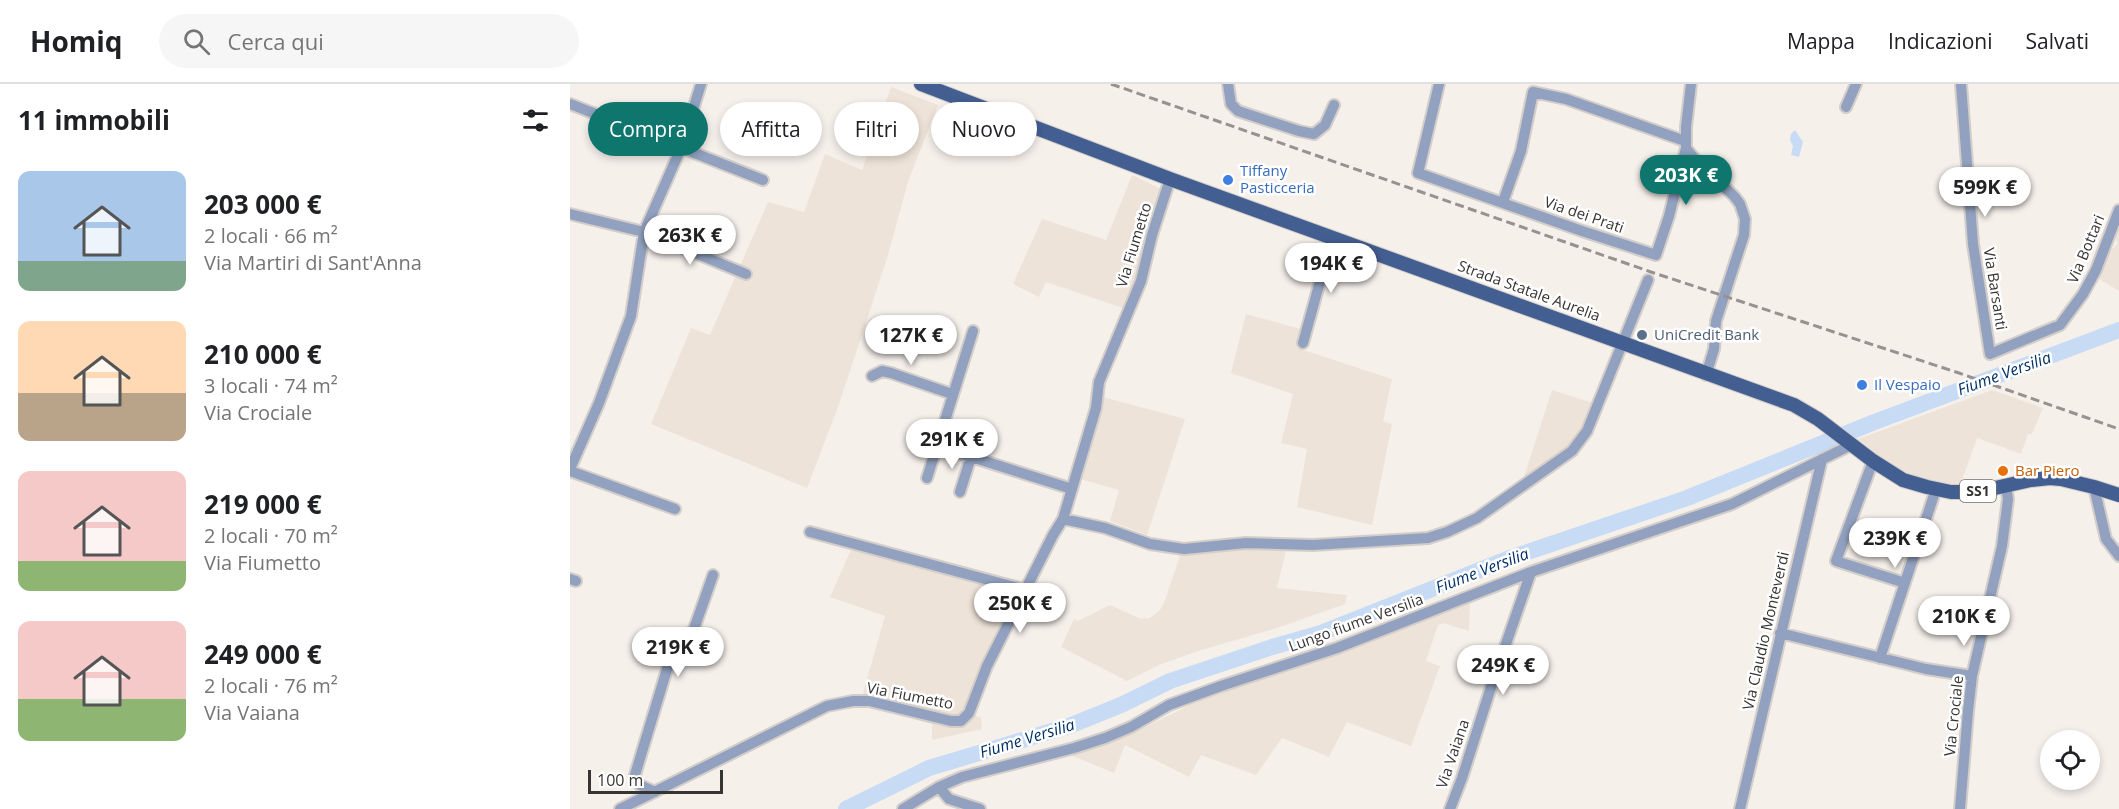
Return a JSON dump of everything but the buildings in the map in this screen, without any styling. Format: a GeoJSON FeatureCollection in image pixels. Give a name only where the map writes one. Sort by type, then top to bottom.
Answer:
{"type":"FeatureCollection","features":[{"type":"Feature","properties":{"kind":"main road","name":"Strada Statale Aurelia"},"geometry":{"type":"LineString","coordinates":[[921,84],[1170,179],[1794,405],[1818,419],[1903,480],[1951,492],[1977,492],[2050,478],[2119,495]]}},
{"type":"Feature","properties":{"kind":"street"},"geometry":{"type":"LineString","coordinates":[[695,102],[701,84]]}},
{"type":"Feature","properties":{"kind":"street"},"geometry":{"type":"LineString","coordinates":[[1228,84],[1231,104],[1238,111],[1314,134],[1325,125],[1334,105]]}},
{"type":"Feature","properties":{"kind":"street","name":"Via dei Prati"},"geometry":{"type":"LineString","coordinates":[[1440,84],[1418,172],[1656,255],[1669,216],[1686,144]]}},
{"type":"Feature","properties":{"kind":"street"},"geometry":{"type":"LineString","coordinates":[[1691,84],[1686,144],[1694,158],[1734,196],[1740,204],[1745,219],[1744,235],[1716,321],[1714,349],[1706,375]]}},
{"type":"Feature","properties":{"kind":"street"},"geometry":{"type":"LineString","coordinates":[[1846,107],[1856,84]]}},
{"type":"Feature","properties":{"kind":"street","name":"Via Barsanti"},"geometry":{"type":"LineString","coordinates":[[1961,84],[1973,244],[1990,354]]}},
{"type":"Feature","properties":{"kind":"street"},"geometry":{"type":"LineString","coordinates":[[1503,202],[1521,151],[1533,92],[1566,99],[1686,144]]}},
{"type":"Feature","properties":{"kind":"street"},"geometry":{"type":"LineString","coordinates":[[570,104],[588,111]]}},
{"type":"Feature","properties":{"kind":"street"},"geometry":{"type":"LineString","coordinates":[[675,509],[570,470],[599,403],[631,316],[644,232],[677,156]]}},
{"type":"Feature","properties":{"kind":"street"},"geometry":{"type":"LineString","coordinates":[[702,156],[763,180]]}},
{"type":"Feature","properties":{"kind":"street","name":"Via Fiumetto"},"geometry":{"type":"LineString","coordinates":[[620,809],[827,706],[869,701],[951,721],[962,721],[969,713],[987,666],[1063,519],[1096,408],[1099,382],[1141,280],[1152,235],[1170,179]]}},
{"type":"Feature","properties":{"kind":"street","name":"Via Bottari"},"geometry":{"type":"LineString","coordinates":[[1990,354],[2060,325],[2083,294],[2096,270],[2119,210]]}},
{"type":"Feature","properties":{"kind":"street"},"geometry":{"type":"LineString","coordinates":[[570,214],[644,232],[746,273]]}},
{"type":"Feature","properties":{"kind":"street"},"geometry":{"type":"LineString","coordinates":[[1303,343],[1332,238]]}},
{"type":"Feature","properties":{"kind":"street"},"geometry":{"type":"LineString","coordinates":[[1063,519],[1105,528],[1150,544],[1184,549],[1246,543],[1313,545],[1368,542],[1428,538],[1437,535],[1477,518],[1572,451],[1587,431],[1648,280]]}},
{"type":"Feature","properties":{"kind":"street"},"geometry":{"type":"LineString","coordinates":[[927,478],[973,331]]}},
{"type":"Feature","properties":{"kind":"street"},"geometry":{"type":"LineString","coordinates":[[872,376],[882,371],[891,373],[952,394]]}},
{"type":"Feature","properties":{"kind":"street","name":"Lungo fiume Versilia"},"geometry":{"type":"LineString","coordinates":[[903,809],[962,777],[1105,738],[1131,727],[1169,705],[1337,648],[1531,572],[1732,504],[1849,443]]}},
{"type":"Feature","properties":{"kind":"street"},"geometry":{"type":"LineString","coordinates":[[937,446],[1072,489]]}},
{"type":"Feature","properties":{"kind":"street"},"geometry":{"type":"LineString","coordinates":[[960,492],[971,457]]}},
{"type":"Feature","properties":{"kind":"street","name":"Via Claudio Monteverdi"},"geometry":{"type":"LineString","coordinates":[[1740,809],[1822,459]]}},
{"type":"Feature","properties":{"kind":"street"},"geometry":{"type":"LineString","coordinates":[[1873,460],[1836,561],[1905,583]]}},
{"type":"Feature","properties":{"kind":"street","name":"Via Crociale"},"geometry":{"type":"LineString","coordinates":[[1960,809],[1972,676],[2002,546],[2008,500],[2006,486]]}},
{"type":"Feature","properties":{"kind":"street"},"geometry":{"type":"LineString","coordinates":[[2094,487],[2106,539],[2119,556]]}},
{"type":"Feature","properties":{"kind":"street"},"geometry":{"type":"LineString","coordinates":[[1880,658],[1936,489]]}},
{"type":"Feature","properties":{"kind":"street"},"geometry":{"type":"LineString","coordinates":[[810,532],[1026,590]]}},
{"type":"Feature","properties":{"kind":"street","name":"Via Vaiana"},"geometry":{"type":"LineString","coordinates":[[1450,809],[1531,572]]}},
{"type":"Feature","properties":{"kind":"street"},"geometry":{"type":"LineString","coordinates":[[655,792],[636,781],[635,775],[640,755],[671,656],[694,629],[714,575]]}},
{"type":"Feature","properties":{"kind":"street"},"geometry":{"type":"LineString","coordinates":[[1780,633],[1926,669],[1972,676]]}},
{"type":"Feature","properties":{"kind":"street"},"geometry":{"type":"LineString","coordinates":[[939,788],[947,804],[980,809]]}},
{"type":"Feature","properties":{"kind":"shaded area"},"geometry":{"type":"Polygon","coordinates":[[[891,87],[931,102],[931,123],[919,154],[919,102],[886,102],[891,87]]]}},
{"type":"Feature","properties":{"kind":"shaded area"},"geometry":{"type":"Polygon","coordinates":[[[825,154],[862,170],[867,156],[918,156],[837,410],[807,488],[651,424],[691,328],[710,335],[768,202],[804,212],[825,154]]]}},
{"type":"Feature","properties":{"kind":"shaded area"},"geometry":{"type":"Polygon","coordinates":[[[1132,175],[1161,189],[1162,194],[1126,309],[1046,282],[1039,297],[1013,284],[1042,219],[1106,240],[1132,175]]]}},
{"type":"Feature","properties":{"kind":"shaded area"},"geometry":{"type":"Polygon","coordinates":[[[2119,228],[2119,291],[2096,277],[2107,254],[2118,243],[2114,236],[2119,228]]]}},
{"type":"Feature","properties":{"kind":"shaded area"},"geometry":{"type":"Polygon","coordinates":[[[1246,314],[1304,330],[1300,349],[1392,379],[1383,421],[1392,424],[1372,525],[1297,507],[1307,449],[1281,443],[1293,394],[1231,373],[1246,314]]]}},
{"type":"Feature","properties":{"kind":"shaded area"},"geometry":{"type":"Polygon","coordinates":[[[1552,390],[1593,403],[1578,440],[1522,483],[1552,390]]]}},
{"type":"Feature","properties":{"kind":"shaded area"},"geometry":{"type":"Polygon","coordinates":[[[1992,390],[2043,408],[2032,434],[2028,434],[2021,454],[1977,438],[1960,486],[1931,484],[1908,475],[1884,460],[1858,439],[1992,390]]]}},
{"type":"Feature","properties":{"kind":"shaded area"},"geometry":{"type":"Polygon","coordinates":[[[1103,397],[1185,419],[1147,535],[1110,521],[1119,490],[1080,479],[1103,397]]]}},
{"type":"Feature","properties":{"kind":"shaded area"},"geometry":{"type":"Polygon","coordinates":[[[853,545],[1023,591],[967,713],[981,718],[982,729],[932,740],[932,724],[860,704],[885,616],[830,597],[853,545]]]}},
{"type":"Feature","properties":{"kind":"shaded area"},"geometry":{"type":"Polygon","coordinates":[[[1273,547],[1286,550],[1277,588],[1347,595],[1345,604],[1277,628],[1198,651],[1159,665],[1127,681],[1061,647],[1074,619],[1078,621],[1110,605],[1141,619],[1150,618],[1160,610],[1164,603],[1181,553],[1196,554],[1273,547]]]}},
{"type":"Feature","properties":{"kind":"shaded area"},"geometry":{"type":"Polygon","coordinates":[[[1470,600],[1469,631],[1443,623],[1438,625],[1426,661],[1440,666],[1411,746],[1347,722],[1329,757],[1282,738],[1256,775],[1201,755],[1189,777],[1125,745],[1114,773],[1068,754],[1131,734],[1196,702],[1198,697],[1389,634],[1442,609],[1470,600]]]}},
{"type":"Feature","properties":{"kind":"water"},"geometry":{"type":"Polygon","coordinates":[[[1795,130],[1803,142],[1799,157],[1791,155],[1793,146],[1790,140],[1795,130]]]}},
{"type":"Feature","properties":{"kind":"waterway","name":"Fiume Versilia"},"geometry":{"type":"LineString","coordinates":[[846,809],[929,768],[1069,726],[1121,705],[1170,681],[1321,633],[1510,558],[1687,498],[1872,423],[2119,330]]}},
{"type":"Feature","properties":{"kind":"railway"},"geometry":{"type":"LineString","coordinates":[[1111,84],[1654,273],[1959,373],[2119,429]]}},
{"type":"Feature","properties":{"kind":"place","name":"Tiffany Pasticceria"},"geometry":{"type":"Point","coordinates":[1228,180]}},
{"type":"Feature","properties":{"kind":"place","name":"UniCredit Bank"},"geometry":{"type":"Point","coordinates":[1642,335]}},
{"type":"Feature","properties":{"kind":"place","name":"Il Vespaio"},"geometry":{"type":"Point","coordinates":[1862,385]}},
{"type":"Feature","properties":{"kind":"place","name":"Bar Piero"},"geometry":{"type":"Point","coordinates":[2003,471]}}]}
